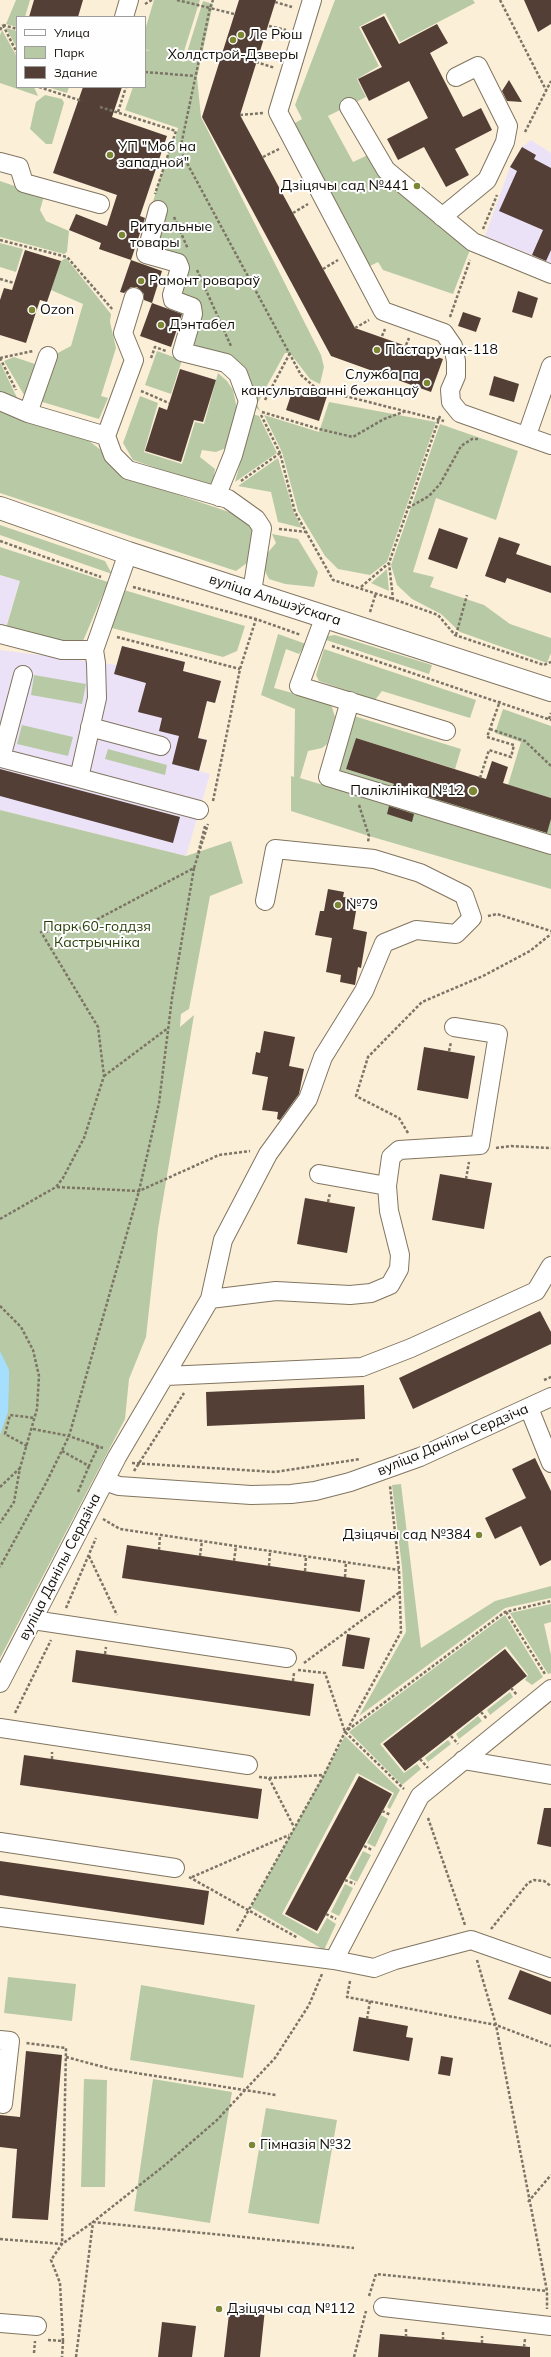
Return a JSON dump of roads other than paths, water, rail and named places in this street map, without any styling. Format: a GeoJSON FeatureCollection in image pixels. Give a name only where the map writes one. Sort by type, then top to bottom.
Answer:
{"type":"FeatureCollection","features":[{"type":"Feature","properties":{"kind":"main road","name":"вуліца Альшэўскага"},"geometry":{"type":"LineString","coordinates":[[0,508],[128,553],[550,686]]}},
{"type":"Feature","properties":{"kind":"street"},"geometry":{"type":"LineString","coordinates":[[124,16],[129,0]]}},
{"type":"Feature","properties":{"kind":"street"},"geometry":{"type":"LineString","coordinates":[[312,0],[278,112],[383,311],[444,333],[453,346],[456,361],[456,376],[450,390],[451,402],[460,413],[551,444]]}},
{"type":"Feature","properties":{"kind":"street"},"geometry":{"type":"LineString","coordinates":[[442,217],[487,180],[506,142],[508,126],[478,66],[456,77]]}},
{"type":"Feature","properties":{"kind":"street"},"geometry":{"type":"LineString","coordinates":[[349,107],[386,170],[442,217],[473,242],[551,274]]}},
{"type":"Feature","properties":{"kind":"street"},"geometry":{"type":"LineString","coordinates":[[0,162],[19,167],[24,183],[100,204]]}},
{"type":"Feature","properties":{"kind":"street"},"geometry":{"type":"LineString","coordinates":[[158,210],[146,254],[178,263],[180,268],[172,295],[173,300],[192,307],[193,314],[182,352],[226,364],[238,374],[248,401],[233,455],[218,492],[224,498],[256,519],[262,528],[252,592]]}},
{"type":"Feature","properties":{"kind":"street"},"geometry":{"type":"LineString","coordinates":[[134,297],[123,333],[134,360],[106,436],[114,455],[128,470],[224,498]]}},
{"type":"Feature","properties":{"kind":"street"},"geometry":{"type":"LineString","coordinates":[[28,412],[41,353]]}},
{"type":"Feature","properties":{"kind":"street"},"geometry":{"type":"LineString","coordinates":[[527,435],[551,366]]}},
{"type":"Feature","properties":{"kind":"street"},"geometry":{"type":"LineString","coordinates":[[0,401],[28,412],[106,436]]}},
{"type":"Feature","properties":{"kind":"street"},"geometry":{"type":"LineString","coordinates":[[79,778],[97,698],[94,650],[128,553]]}},
{"type":"Feature","properties":{"kind":"street"},"geometry":{"type":"LineString","coordinates":[[325,616],[299,686],[446,731]]}},
{"type":"Feature","properties":{"kind":"street"},"geometry":{"type":"LineString","coordinates":[[0,634],[62,650],[94,650]]}},
{"type":"Feature","properties":{"kind":"street"},"geometry":{"type":"LineString","coordinates":[[23,675],[1,758],[207,813]]}},
{"type":"Feature","properties":{"kind":"street"},"geometry":{"type":"LineString","coordinates":[[350,701],[328,777],[551,845]]}},
{"type":"Feature","properties":{"kind":"street"},"geometry":{"type":"LineString","coordinates":[[90,727],[161,746]]}},
{"type":"Feature","properties":{"kind":"street"},"geometry":{"type":"LineString","coordinates":[[105,1481],[117,1457],[210,1299],[223,1240],[272,1148],[308,1099],[322,1057],[364,991],[384,943],[416,930],[456,934],[472,918],[464,895],[420,873],[374,859],[275,849],[265,901]]}},
{"type":"Feature","properties":{"kind":"street"},"geometry":{"type":"LineString","coordinates":[[210,1299],[276,1292],[350,1295],[371,1293],[390,1285],[399,1268],[400,1255],[389,1211],[387,1186],[392,1157],[399,1150],[480,1145],[498,1034],[454,1027]]}},
{"type":"Feature","properties":{"kind":"street"},"geometry":{"type":"LineString","coordinates":[[319,1174],[387,1186]]}},
{"type":"Feature","properties":{"kind":"street"},"geometry":{"type":"LineString","coordinates":[[166,1376],[362,1367],[411,1348],[536,1292],[551,1266]]}},
{"type":"Feature","properties":{"kind":"street","name":"вуліца Данілы Сердзіча"},"geometry":{"type":"LineString","coordinates":[[0,1683],[105,1481],[125,1487],[251,1495],[290,1494],[314,1491],[350,1482],[420,1458],[551,1397]]}},
{"type":"Feature","properties":{"kind":"street"},"geometry":{"type":"LineString","coordinates":[[529,1408],[551,1462]]}},
{"type":"Feature","properties":{"kind":"street"},"geometry":{"type":"LineString","coordinates":[[33,1620],[125,1633],[291,1664]]}},
{"type":"Feature","properties":{"kind":"street"},"geometry":{"type":"LineString","coordinates":[[329,1965],[420,1796],[461,1753],[549,1683]]}},
{"type":"Feature","properties":{"kind":"street"},"geometry":{"type":"LineString","coordinates":[[4,1728],[248,1765]]}},
{"type":"Feature","properties":{"kind":"street"},"geometry":{"type":"LineString","coordinates":[[461,1753],[551,1775]]}},
{"type":"Feature","properties":{"kind":"street"},"geometry":{"type":"LineString","coordinates":[[0,1842],[175,1868]]}},
{"type":"Feature","properties":{"kind":"street"},"geometry":{"type":"LineString","coordinates":[[0,1917],[329,1965],[374,1968],[396,1960],[476,1941],[551,1968]]}},
{"type":"Feature","properties":{"kind":"street"},"geometry":{"type":"LineString","coordinates":[[0,2103],[3,2104],[5,2040]]}},
{"type":"Feature","properties":{"kind":"street"},"geometry":{"type":"LineString","coordinates":[[372,2306],[549,2326]]}},
{"type":"Feature","properties":{"kind":"street"},"geometry":{"type":"LineString","coordinates":[[0,2323],[36,2332]]}},
{"type":"Feature","properties":{"kind":"water"},"geometry":{"type":"Polygon","coordinates":[[[0,1351],[9,1370],[9,1384],[8,1412],[0,1435],[0,1351]]]}},
{"type":"Feature","properties":{"kind":"place","name":"Ле Рюш"},"geometry":{"type":"Point","coordinates":[241,35]}},
{"type":"Feature","properties":{"kind":"place","name":"Холдстрой-Дзверы"},"geometry":{"type":"Point","coordinates":[233,40]}},
{"type":"Feature","properties":{"kind":"place","name":"УП \"Моб на западной\""},"geometry":{"type":"Point","coordinates":[110,155]}},
{"type":"Feature","properties":{"kind":"place","name":"Дзіцячы сад №441"},"geometry":{"type":"Point","coordinates":[417,186]}},
{"type":"Feature","properties":{"kind":"place","name":"Ритуальные товары"},"geometry":{"type":"Point","coordinates":[122,235]}},
{"type":"Feature","properties":{"kind":"place","name":"Рамонт ровараў"},"geometry":{"type":"Point","coordinates":[141,281]}},
{"type":"Feature","properties":{"kind":"place","name":"Ozon"},"geometry":{"type":"Point","coordinates":[32,310]}},
{"type":"Feature","properties":{"kind":"place","name":"Дэнтабел"},"geometry":{"type":"Point","coordinates":[161,325]}},
{"type":"Feature","properties":{"kind":"place","name":"Пастарунак-118"},"geometry":{"type":"Point","coordinates":[377,350]}},
{"type":"Feature","properties":{"kind":"place","name":"Служба па кансультаванні бежанцаў"},"geometry":{"type":"Point","coordinates":[427,383]}},
{"type":"Feature","properties":{"kind":"place","name":"Паліклініка №12"},"geometry":{"type":"Point","coordinates":[473,791]}},
{"type":"Feature","properties":{"kind":"place","name":"№79"},"geometry":{"type":"Point","coordinates":[338,905]}},
{"type":"Feature","properties":{"kind":"place","name":"Дзіцячы сад №384"},"geometry":{"type":"Point","coordinates":[479,1535]}},
{"type":"Feature","properties":{"kind":"place","name":"Гімназія №32"},"geometry":{"type":"Point","coordinates":[252,2145]}},
{"type":"Feature","properties":{"kind":"place","name":"Дзіцячы сад №112"},"geometry":{"type":"Point","coordinates":[219,2309]}},
{"type":"Feature","properties":{"kind":"park label","name":"Парк 60-годдзя Кастрычніка"},"geometry":{"type":"Point","coordinates":[97,936]}}]}
